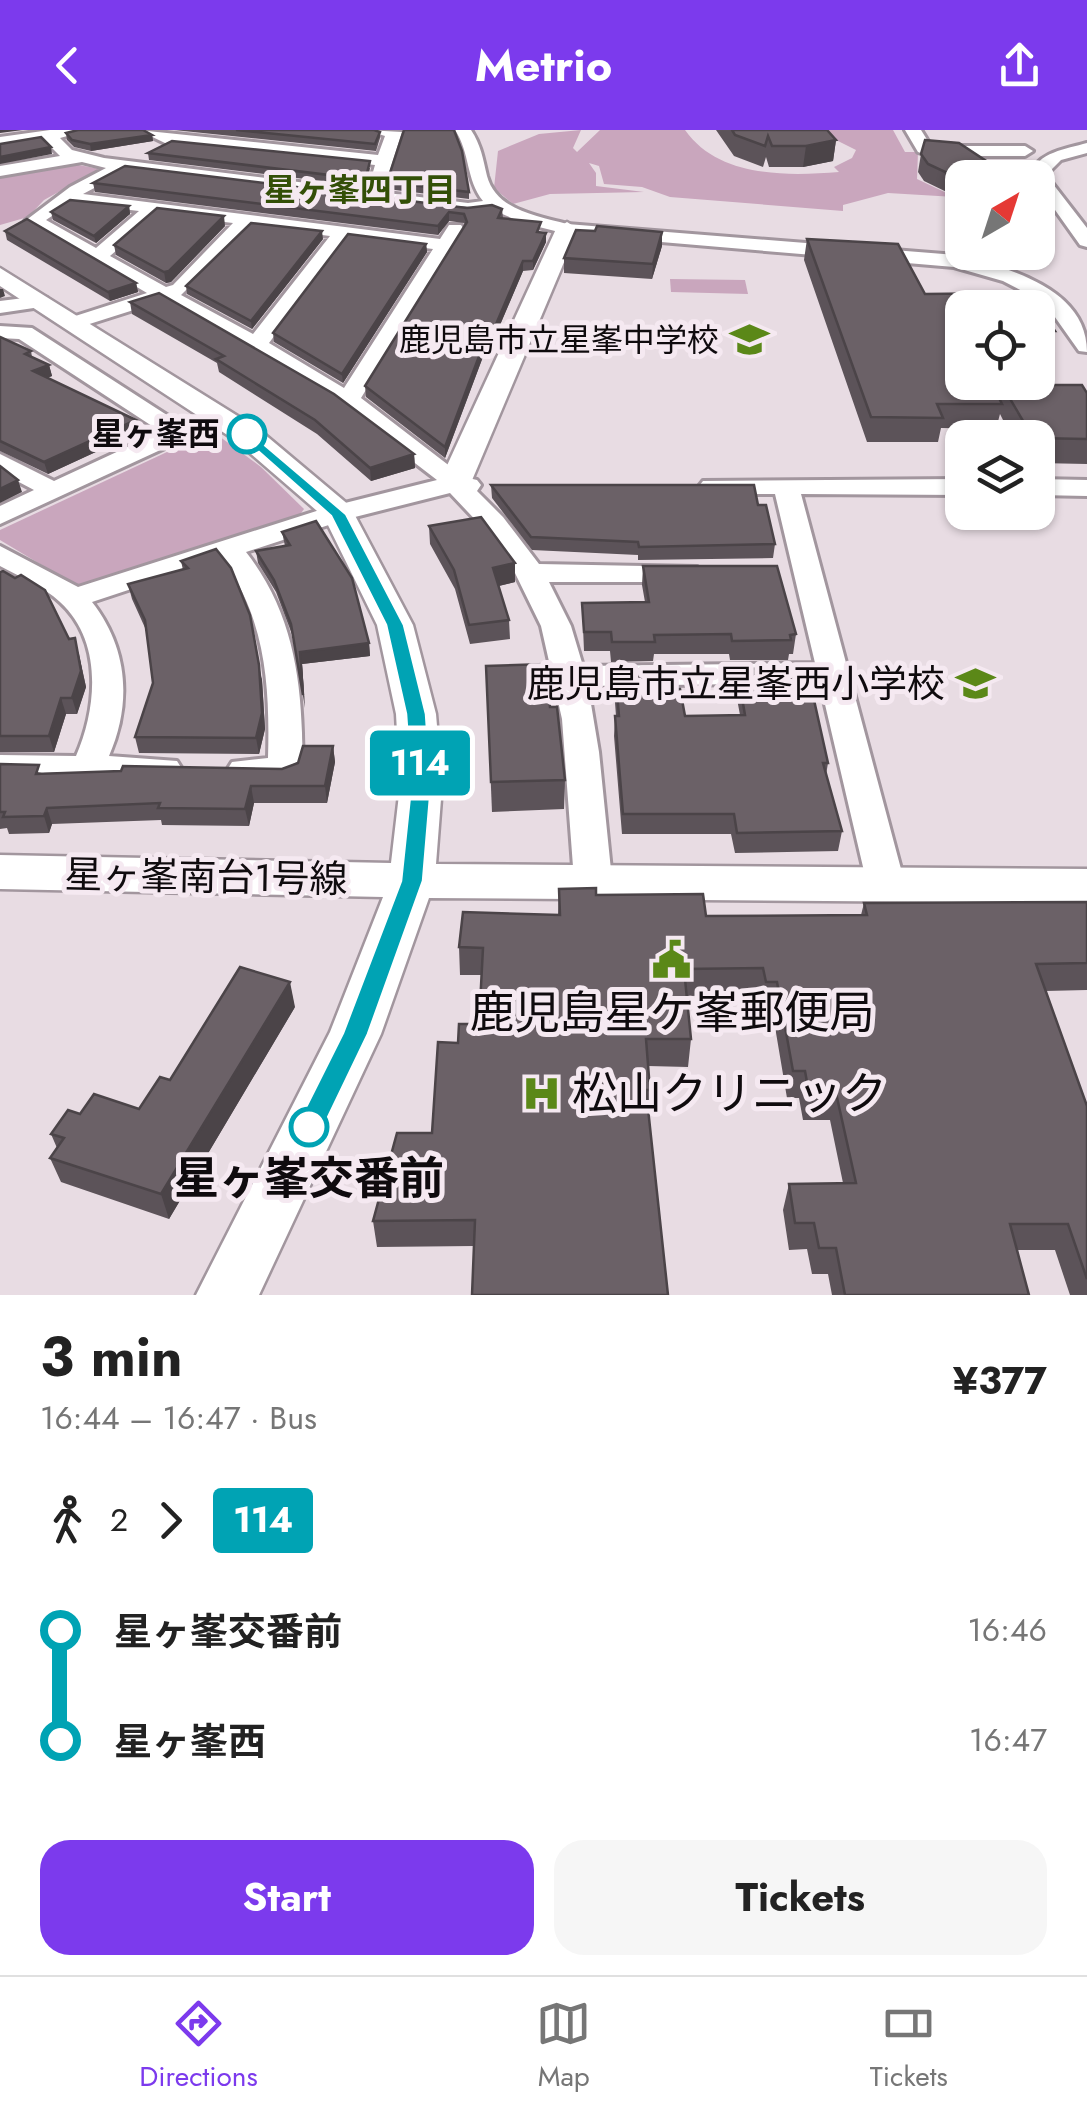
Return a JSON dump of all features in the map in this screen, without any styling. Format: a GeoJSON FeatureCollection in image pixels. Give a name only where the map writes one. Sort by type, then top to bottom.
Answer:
{"type":"FeatureCollection","features":[{"type":"Feature","properties":{"kind":"street"},"geometry":{"type":"LineString","coordinates":[[0,142],[81,130]]}},
{"type":"Feature","properties":{"kind":"street"},"geometry":{"type":"LineString","coordinates":[[146,130],[165,138],[385,161]]}},
{"type":"Feature","properties":{"kind":"street"},"geometry":{"type":"LineString","coordinates":[[373,196],[401,131],[374,130]]}},
{"type":"Feature","properties":{"kind":"street"},"geometry":{"type":"LineString","coordinates":[[463,130],[472,142],[481,188],[498,204],[521,216],[567,228],[956,262],[1010,277],[1052,299],[1087,346]]}},
{"type":"Feature","properties":{"kind":"street"},"geometry":{"type":"LineString","coordinates":[[913,130],[924,149],[1020,151]]}},
{"type":"Feature","properties":{"kind":"street"},"geometry":{"type":"LineString","coordinates":[[998,130],[1027,160]]}},
{"type":"Feature","properties":{"kind":"street"},"geometry":{"type":"LineString","coordinates":[[48,135],[61,150],[80,158],[123,166],[468,208],[498,204]]}},
{"type":"Feature","properties":{"kind":"street"},"geometry":{"type":"LineString","coordinates":[[1051,160],[1087,148]]}},
{"type":"Feature","properties":{"kind":"street"},"geometry":{"type":"LineString","coordinates":[[0,171],[80,158]]}},
{"type":"Feature","properties":{"kind":"street"},"geometry":{"type":"LineString","coordinates":[[123,166],[34,221],[256,345],[397,433],[491,519],[527,573],[554,622],[572,676],[594,880]]}},
{"type":"Feature","properties":{"kind":"street"},"geometry":{"type":"LineString","coordinates":[[67,198],[444,245]]}},
{"type":"Feature","properties":{"kind":"street"},"geometry":{"type":"LineString","coordinates":[[1055,199],[1087,241]]}},
{"type":"Feature","properties":{"kind":"street"},"geometry":{"type":"LineString","coordinates":[[97,257],[154,208]]}},
{"type":"Feature","properties":{"kind":"street"},"geometry":{"type":"LineString","coordinates":[[348,400],[468,208]]}},
{"type":"Feature","properties":{"kind":"street"},"geometry":{"type":"LineString","coordinates":[[1065,213],[1087,213]]}},
{"type":"Feature","properties":{"kind":"street"},"geometry":{"type":"LineString","coordinates":[[38,311],[166,295],[180,289],[246,220]]}},
{"type":"Feature","properties":{"kind":"street"},"geometry":{"type":"LineString","coordinates":[[454,485],[567,228]]}},
{"type":"Feature","properties":{"kind":"street"},"geometry":{"type":"LineString","coordinates":[[256,345],[342,232]]}},
{"type":"Feature","properties":{"kind":"street"},"geometry":{"type":"LineString","coordinates":[[0,275],[38,311],[246,434],[338,514],[395,625],[416,714],[421,786],[412,881],[355,1034],[227,1295]]}},
{"type":"Feature","properties":{"kind":"street"},"geometry":{"type":"LineString","coordinates":[[0,332],[24,333],[165,424],[160,441],[0,516]]}},
{"type":"Feature","properties":{"kind":"street"},"geometry":{"type":"LineString","coordinates":[[0,462],[54,491]]}},
{"type":"Feature","properties":{"kind":"street"},"geometry":{"type":"LineString","coordinates":[[74,598],[338,514],[454,485],[493,486]]}},
{"type":"Feature","properties":{"kind":"street"},"geometry":{"type":"LineString","coordinates":[[688,486],[945,487]]}},
{"type":"Feature","properties":{"kind":"street"},"geometry":{"type":"LineString","coordinates":[[786,486],[886,884]]}},
{"type":"Feature","properties":{"kind":"street"},"geometry":{"type":"LineString","coordinates":[[1055,488],[1087,488]]}},
{"type":"Feature","properties":{"kind":"street"},"geometry":{"type":"LineString","coordinates":[[0,766],[285,770],[287,705],[276,632],[248,570],[229,549]]}},
{"type":"Feature","properties":{"kind":"street"},"geometry":{"type":"LineString","coordinates":[[0,554],[74,598],[93,627],[104,656],[107,719],[88,768]]}},
{"type":"Feature","properties":{"kind":"street"},"geometry":{"type":"LineString","coordinates":[[527,573],[714,572]]}},
{"type":"Feature","properties":{"kind":"street"},"geometry":{"type":"LineString","coordinates":[[770,572],[808,572]]}},
{"type":"Feature","properties":{"kind":"street"},"geometry":{"type":"LineString","coordinates":[[572,676],[833,673]]}},
{"type":"Feature","properties":{"kind":"street","name":"星ヶ峯南台1号線"},"geometry":{"type":"LineString","coordinates":[[0,872],[412,881],[1087,886]]}},
{"type":"Feature","properties":{"kind":"shaded area"},"geometry":{"type":"Polygon","coordinates":[[[581,130],[573,148],[577,152],[600,130],[685,130],[699,146],[735,165],[798,174],[839,172],[834,167],[852,158],[856,150],[816,130],[893,130],[905,152],[918,152],[917,179],[945,192],[945,196],[888,193],[843,205],[843,211],[670,197],[642,187],[604,184],[599,166],[589,163],[596,173],[596,186],[644,192],[550,194],[513,204],[494,188],[498,151],[539,134],[581,130]]]}},
{"type":"Feature","properties":{"kind":"shaded area"},"geometry":{"type":"Polygon","coordinates":[[[68,163],[100,169],[44,200],[28,217],[0,225],[0,174],[68,163]]]}},
{"type":"Feature","properties":{"kind":"shaded area"},"geometry":{"type":"Polygon","coordinates":[[[670,279],[745,280],[748,294],[671,292],[670,279]]]}},
{"type":"Feature","properties":{"kind":"shaded area"},"geometry":{"type":"Polygon","coordinates":[[[212,431],[261,467],[304,509],[299,516],[91,586],[75,585],[0,540],[0,530],[212,431]]]}},
{"type":"Feature","properties":{"kind":"building"},"geometry":{"type":"Polygon","coordinates":[[[143,130],[152,135],[90,144],[72,140],[66,133],[143,130]]]}},
{"type":"Feature","properties":{"kind":"building"},"geometry":{"type":"Polygon","coordinates":[[[236,130],[374,130],[380,132],[375,144],[236,130]]]}},
{"type":"Feature","properties":{"kind":"building"},"geometry":{"type":"Polygon","coordinates":[[[404,130],[454,130],[469,192],[148,153],[172,141],[370,161],[367,173],[380,180],[390,173],[404,130]]]}},
{"type":"Feature","properties":{"kind":"building"},"geometry":{"type":"Polygon","coordinates":[[[732,130],[827,130],[836,140],[806,146],[772,146],[768,136],[765,146],[735,135],[732,130]]]}},
{"type":"Feature","properties":{"kind":"building"},"geometry":{"type":"Polygon","coordinates":[[[41,137],[51,147],[0,157],[0,144],[41,137]]]}},
{"type":"Feature","properties":{"kind":"building"},"geometry":{"type":"Polygon","coordinates":[[[925,140],[959,143],[985,160],[945,160],[945,172],[928,164],[921,154],[925,140]]]}},
{"type":"Feature","properties":{"kind":"building"},"geometry":{"type":"Polygon","coordinates":[[[125,166],[467,208],[492,205],[502,209],[498,218],[541,222],[537,232],[546,233],[533,261],[523,261],[491,336],[487,335],[445,447],[365,386],[467,222],[464,214],[449,212],[438,226],[93,183],[125,166]]]}},
{"type":"Feature","properties":{"kind":"building"},"geometry":{"type":"Polygon","coordinates":[[[70,200],[129,206],[94,236],[51,212],[70,200]]]}},
{"type":"Feature","properties":{"kind":"building"},"geometry":{"type":"Polygon","coordinates":[[[157,208],[224,216],[164,272],[114,245],[157,208]]]}},
{"type":"Feature","properties":{"kind":"building"},"geometry":{"type":"Polygon","coordinates":[[[27,219],[136,283],[108,292],[5,231],[27,219]]]}},
{"type":"Feature","properties":{"kind":"building"},"geometry":{"type":"Polygon","coordinates":[[[251,223],[322,231],[251,321],[186,286],[251,223]]]}},
{"type":"Feature","properties":{"kind":"building"},"geometry":{"type":"Polygon","coordinates":[[[597,226],[662,232],[653,264],[564,258],[576,230],[595,231],[597,226]]]}},
{"type":"Feature","properties":{"kind":"building"},"geometry":{"type":"Polygon","coordinates":[[[348,234],[426,244],[342,374],[273,333],[348,234]]]}},
{"type":"Feature","properties":{"kind":"building"},"geometry":{"type":"Polygon","coordinates":[[[807,239],[898,244],[925,294],[945,294],[945,400],[1000,400],[1002,404],[937,404],[943,418],[871,417],[807,239]]]}},
{"type":"Feature","properties":{"kind":"building"},"geometry":{"type":"Polygon","coordinates":[[[159,293],[334,394],[414,454],[370,468],[315,420],[216,359],[224,356],[130,302],[159,293]]]}},
{"type":"Feature","properties":{"kind":"building"},"geometry":{"type":"Polygon","coordinates":[[[0,337],[31,351],[25,354],[49,365],[33,371],[136,420],[44,462],[0,441],[0,337]]]}},
{"type":"Feature","properties":{"kind":"building"},"geometry":{"type":"Polygon","coordinates":[[[1055,385],[1082,385],[1087,393],[1087,439],[1055,438],[1055,420],[1022,420],[1011,400],[1055,400],[1055,385]]]}},
{"type":"Feature","properties":{"kind":"building"},"geometry":{"type":"Polygon","coordinates":[[[0,466],[18,480],[0,489],[0,466]]]}},
{"type":"Feature","properties":{"kind":"building"},"geometry":{"type":"Polygon","coordinates":[[[491,485],[754,485],[758,505],[766,505],[775,544],[639,547],[638,542],[531,537],[491,485]]]}},
{"type":"Feature","properties":{"kind":"building"},"geometry":{"type":"Polygon","coordinates":[[[481,517],[515,563],[493,568],[509,620],[469,625],[454,570],[429,526],[481,517]]]}},
{"type":"Feature","properties":{"kind":"building"},"geometry":{"type":"Polygon","coordinates":[[[316,521],[352,578],[369,643],[300,652],[303,695],[291,624],[274,580],[256,551],[290,545],[282,532],[316,521]]]}},
{"type":"Feature","properties":{"kind":"building"},"geometry":{"type":"Polygon","coordinates":[[[216,549],[231,568],[250,615],[262,713],[256,738],[135,737],[153,683],[145,620],[128,584],[188,568],[181,561],[216,549]]]}},
{"type":"Feature","properties":{"kind":"building"},"geometry":{"type":"Polygon","coordinates":[[[643,566],[777,566],[796,634],[790,635],[791,640],[732,641],[731,634],[654,635],[655,642],[612,642],[611,632],[584,632],[582,603],[649,602],[643,566]]]}},
{"type":"Feature","properties":{"kind":"building"},"geometry":{"type":"Polygon","coordinates":[[[3,571],[15,578],[21,575],[45,590],[69,639],[75,638],[81,671],[72,698],[61,698],[49,736],[0,736],[3,571]]]}},
{"type":"Feature","properties":{"kind":"building"},"geometry":{"type":"Polygon","coordinates":[[[545,664],[550,707],[557,707],[565,780],[491,782],[486,666],[545,664]]]}},
{"type":"Feature","properties":{"kind":"building"},"geometry":{"type":"Polygon","coordinates":[[[797,668],[805,700],[814,700],[828,763],[823,763],[842,831],[737,833],[734,814],[623,814],[615,670],[658,670],[661,689],[680,689],[685,716],[745,715],[737,669],[797,668]]]}},
{"type":"Feature","properties":{"kind":"building"},"geometry":{"type":"Polygon","coordinates":[[[303,746],[333,746],[325,786],[251,786],[245,809],[158,808],[160,803],[47,808],[44,816],[3,817],[5,812],[0,812],[0,764],[39,765],[36,774],[121,771],[123,766],[282,769],[298,763],[303,746]]]}},
{"type":"Feature","properties":{"kind":"building"},"geometry":{"type":"Polygon","coordinates":[[[596,888],[596,895],[703,894],[706,916],[867,915],[864,903],[1087,902],[1087,963],[1036,964],[1087,1106],[1087,1279],[1068,1224],[1010,1224],[1029,1295],[845,1295],[836,1248],[819,1248],[814,1223],[795,1223],[789,1184],[856,1183],[836,1093],[809,1093],[805,1071],[793,1071],[777,982],[766,982],[763,968],[684,969],[691,1039],[646,1039],[650,1090],[646,1090],[668,1295],[472,1295],[475,1220],[373,1221],[397,1133],[432,1133],[438,1042],[458,1043],[459,1024],[479,1024],[483,948],[459,947],[463,912],[560,915],[559,889],[596,888]]]}},
{"type":"Feature","properties":{"kind":"building"},"geometry":{"type":"Polygon","coordinates":[[[240,967],[290,982],[161,1194],[50,1158],[64,1138],[51,1134],[68,1110],[80,1114],[94,1094],[139,1109],[160,1077],[170,1080],[240,967]]]}},
{"type":"Feature","properties":{"kind":"bus line","name":"114"},"geometry":{"type":"LineString","coordinates":[[247,434],[338,514],[395,625],[416,714],[421,786],[412,881],[355,1034],[309,1127]]}},
{"type":"Feature","properties":{"kind":"place","name":"鹿児島市立星峯中学校"},"geometry":{"type":"Point","coordinates":[749,340]}},
{"type":"Feature","properties":{"kind":"place","name":"星ヶ峯西"},"geometry":{"type":"Point","coordinates":[247,434]}},
{"type":"Feature","properties":{"kind":"place","name":"鹿児島市立星峯西小学校"},"geometry":{"type":"Point","coordinates":[975,684]}},
{"type":"Feature","properties":{"kind":"place","name":"鹿児島星ケ峯郵便局"},"geometry":{"type":"Point","coordinates":[672,959]}},
{"type":"Feature","properties":{"kind":"place","name":"松山クリニック"},"geometry":{"type":"Point","coordinates":[542,1093]}},
{"type":"Feature","properties":{"kind":"place","name":"星ヶ峯交番前"},"geometry":{"type":"Point","coordinates":[309,1127]}},
{"type":"Feature","properties":{"kind":"district","name":"星ヶ峯四丁目"},"geometry":{"type":"Point","coordinates":[360,190]}}]}
